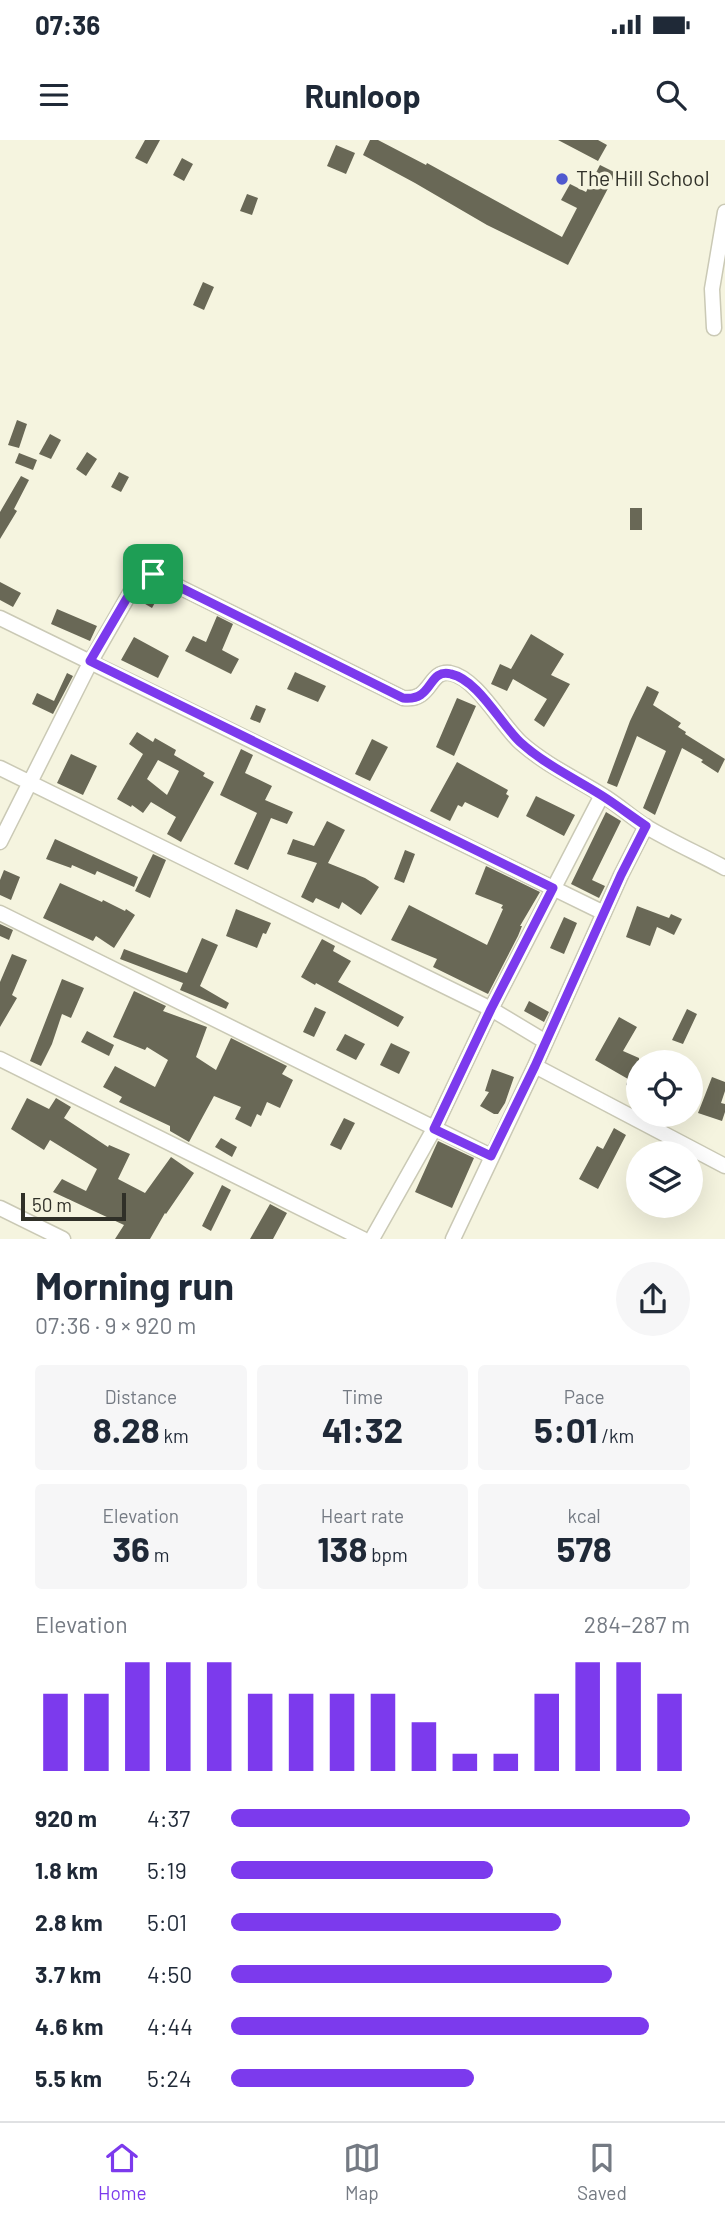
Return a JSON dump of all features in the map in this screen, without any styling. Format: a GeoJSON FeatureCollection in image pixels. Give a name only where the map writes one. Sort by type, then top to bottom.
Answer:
{"type":"FeatureCollection","features":[{"type":"Feature","properties":{"kind":"street"},"geometry":{"type":"LineString","coordinates":[[714,328],[712,289],[725,212]]}},
{"type":"Feature","properties":{"kind":"street"},"geometry":{"type":"LineString","coordinates":[[0,842],[90,661],[134,586],[146,575],[153,574],[403,698],[414,700],[424,694],[432,680],[443,674],[457,676],[488,701],[503,724],[522,743],[565,775],[602,795],[646,826],[725,868]]}},
{"type":"Feature","properties":{"kind":"street"},"geometry":{"type":"LineString","coordinates":[[0,618],[604,913]]}},
{"type":"Feature","properties":{"kind":"street"},"geometry":{"type":"LineString","coordinates":[[0,768],[491,1009],[546,1042]]}},
{"type":"Feature","properties":{"kind":"street"},"geometry":{"type":"LineString","coordinates":[[372,1239],[434,1129],[491,1009],[602,795]]}},
{"type":"Feature","properties":{"kind":"street"},"geometry":{"type":"LineString","coordinates":[[453,1239],[646,826]]}},
{"type":"Feature","properties":{"kind":"street"},"geometry":{"type":"LineString","coordinates":[[0,913],[491,1156]]}},
{"type":"Feature","properties":{"kind":"street"},"geometry":{"type":"LineString","coordinates":[[0,1059],[363,1239]]}},
{"type":"Feature","properties":{"kind":"street"},"geometry":{"type":"LineString","coordinates":[[535,1066],[725,1166]]}},
{"type":"Feature","properties":{"kind":"street"},"geometry":{"type":"LineString","coordinates":[[0,1208],[63,1239]]}},
{"type":"Feature","properties":{"kind":"building"},"geometry":{"type":"Polygon","coordinates":[[[145,140],[160,140],[147,164],[135,158],[145,140]]]}},
{"type":"Feature","properties":{"kind":"building"},"geometry":{"type":"Polygon","coordinates":[[[370,140],[378,140],[426,165],[427,163],[562,237],[577,208],[561,200],[570,184],[586,192],[600,165],[616,173],[568,265],[487,225],[363,155],[370,140]]]}},
{"type":"Feature","properties":{"kind":"building"},"geometry":{"type":"Polygon","coordinates":[[[558,140],[598,140],[607,145],[598,161],[558,140]]]}},
{"type":"Feature","properties":{"kind":"building"},"geometry":{"type":"Polygon","coordinates":[[[336,145],[355,153],[346,174],[327,166],[336,145]]]}},
{"type":"Feature","properties":{"kind":"building"},"geometry":{"type":"Polygon","coordinates":[[[182,158],[193,164],[184,181],[173,175],[182,158]]]}},
{"type":"Feature","properties":{"kind":"building"},"geometry":{"type":"Polygon","coordinates":[[[247,194],[258,198],[252,215],[240,211],[247,194]]]}},
{"type":"Feature","properties":{"kind":"building"},"geometry":{"type":"Polygon","coordinates":[[[203,282],[214,287],[204,310],[193,305],[203,282]]]}},
{"type":"Feature","properties":{"kind":"building"},"geometry":{"type":"Polygon","coordinates":[[[17,420],[27,424],[19,448],[8,445],[17,420]]]}},
{"type":"Feature","properties":{"kind":"building"},"geometry":{"type":"Polygon","coordinates":[[[50,434],[61,440],[51,459],[39,454],[50,434]]]}},
{"type":"Feature","properties":{"kind":"building"},"geometry":{"type":"Polygon","coordinates":[[[87,452],[97,459],[86,476],[76,469],[87,452]]]}},
{"type":"Feature","properties":{"kind":"building"},"geometry":{"type":"Polygon","coordinates":[[[19,453],[37,460],[33,470],[15,463],[19,453]]]}},
{"type":"Feature","properties":{"kind":"building"},"geometry":{"type":"Polygon","coordinates":[[[119,472],[129,477],[121,492],[111,487],[119,472]]]}},
{"type":"Feature","properties":{"kind":"building"},"geometry":{"type":"Polygon","coordinates":[[[21,476],[29,480],[14,509],[17,511],[0,539],[0,512],[21,476]]]}},
{"type":"Feature","properties":{"kind":"building"},"geometry":{"type":"Polygon","coordinates":[[[630,508],[642,508],[642,530],[630,530],[630,508]]]}},
{"type":"Feature","properties":{"kind":"building"},"geometry":{"type":"Polygon","coordinates":[[[0,582],[21,593],[13,607],[0,600],[0,582]]]}},
{"type":"Feature","properties":{"kind":"building"},"geometry":{"type":"Polygon","coordinates":[[[146,592],[157,599],[152,608],[140,601],[146,592]]]}},
{"type":"Feature","properties":{"kind":"building"},"geometry":{"type":"Polygon","coordinates":[[[57,609],[97,626],[90,641],[51,624],[57,609]]]}},
{"type":"Feature","properties":{"kind":"building"},"geometry":{"type":"Polygon","coordinates":[[[217,616],[233,624],[222,650],[239,659],[231,674],[185,651],[193,636],[206,642],[217,616]]]}},
{"type":"Feature","properties":{"kind":"building"},"geometry":{"type":"Polygon","coordinates":[[[531,634],[564,654],[551,675],[570,684],[544,727],[534,720],[547,699],[513,679],[507,691],[491,684],[500,664],[511,669],[531,634]]]}},
{"type":"Feature","properties":{"kind":"building"},"geometry":{"type":"Polygon","coordinates":[[[134,637],[169,656],[158,678],[121,660],[134,637]]]}},
{"type":"Feature","properties":{"kind":"building"},"geometry":{"type":"Polygon","coordinates":[[[295,672],[326,686],[318,702],[287,689],[295,672]]]}},
{"type":"Feature","properties":{"kind":"building"},"geometry":{"type":"Polygon","coordinates":[[[67,673],[73,676],[53,714],[32,704],[37,693],[54,701],[67,673]]]}},
{"type":"Feature","properties":{"kind":"building"},"geometry":{"type":"Polygon","coordinates":[[[647,686],[659,692],[653,705],[681,723],[678,727],[686,732],[685,734],[725,759],[718,773],[701,762],[703,760],[682,748],[655,815],[643,808],[666,751],[637,736],[617,787],[607,783],[630,721],[647,686]]]}},
{"type":"Feature","properties":{"kind":"building"},"geometry":{"type":"Polygon","coordinates":[[[457,698],[476,706],[454,756],[436,747],[457,698]]]}},
{"type":"Feature","properties":{"kind":"building"},"geometry":{"type":"Polygon","coordinates":[[[256,705],[266,709],[260,723],[250,719],[256,705]]]}},
{"type":"Feature","properties":{"kind":"building"},"geometry":{"type":"Polygon","coordinates":[[[137,732],[153,742],[155,738],[176,750],[174,755],[205,773],[203,776],[214,782],[181,842],[167,834],[176,817],[151,802],[143,813],[117,799],[143,754],[129,744],[137,732]],[[158,760],[147,779],[167,795],[179,771],[158,760]]]}},
{"type":"Feature","properties":{"kind":"building"},"geometry":{"type":"Polygon","coordinates":[[[372,739],[388,747],[370,781],[355,774],[372,739]]]}},
{"type":"Feature","properties":{"kind":"building"},"geometry":{"type":"Polygon","coordinates":[[[241,749],[253,755],[245,773],[272,786],[265,800],[293,812],[287,824],[271,818],[248,870],[234,864],[257,813],[220,795],[241,749]]]}},
{"type":"Feature","properties":{"kind":"building"},"geometry":{"type":"Polygon","coordinates":[[[71,754],[97,766],[83,795],[57,783],[71,754]]]}},
{"type":"Feature","properties":{"kind":"building"},"geometry":{"type":"Polygon","coordinates":[[[457,762],[508,790],[506,794],[509,796],[498,818],[465,802],[462,807],[458,805],[450,821],[430,811],[457,762]]]}},
{"type":"Feature","properties":{"kind":"building"},"geometry":{"type":"Polygon","coordinates":[[[536,796],[575,815],[564,836],[526,816],[536,796]]]}},
{"type":"Feature","properties":{"kind":"building"},"geometry":{"type":"Polygon","coordinates":[[[606,812],[621,821],[592,880],[605,886],[599,898],[571,884],[606,812]]]}},
{"type":"Feature","properties":{"kind":"building"},"geometry":{"type":"Polygon","coordinates":[[[327,821],[345,830],[328,863],[365,878],[379,887],[361,915],[342,902],[339,909],[316,898],[313,903],[301,897],[317,863],[287,854],[293,839],[314,846],[327,821]]]}},
{"type":"Feature","properties":{"kind":"building"},"geometry":{"type":"Polygon","coordinates":[[[55,839],[138,877],[134,887],[97,871],[95,875],[72,865],[71,868],[46,859],[55,839]]]}},
{"type":"Feature","properties":{"kind":"building"},"geometry":{"type":"Polygon","coordinates":[[[405,850],[415,854],[404,883],[394,879],[405,850]]]}},
{"type":"Feature","properties":{"kind":"building"},"geometry":{"type":"Polygon","coordinates":[[[153,854],[166,860],[150,898],[135,891],[153,854]]]}},
{"type":"Feature","properties":{"kind":"building"},"geometry":{"type":"Polygon","coordinates":[[[486,866],[540,892],[520,926],[518,936],[488,994],[433,967],[437,959],[391,940],[409,905],[487,945],[503,905],[475,894],[486,866]]]}},
{"type":"Feature","properties":{"kind":"building"},"geometry":{"type":"Polygon","coordinates":[[[4,870],[20,877],[11,900],[0,895],[0,880],[4,870]]]}},
{"type":"Feature","properties":{"kind":"building"},"geometry":{"type":"Polygon","coordinates":[[[60,883],[135,915],[114,948],[96,936],[93,941],[43,918],[60,883]]]}},
{"type":"Feature","properties":{"kind":"building"},"geometry":{"type":"Polygon","coordinates":[[[637,906],[669,918],[671,914],[682,919],[674,935],[657,927],[650,946],[626,937],[637,906]]]}},
{"type":"Feature","properties":{"kind":"building"},"geometry":{"type":"Polygon","coordinates":[[[236,909],[271,923],[257,948],[226,936],[236,909]]]}},
{"type":"Feature","properties":{"kind":"building"},"geometry":{"type":"Polygon","coordinates":[[[564,917],[577,923],[564,954],[550,948],[564,917]]]}},
{"type":"Feature","properties":{"kind":"building"},"geometry":{"type":"Polygon","coordinates":[[[0,924],[13,930],[9,940],[0,936],[0,924]]]}},
{"type":"Feature","properties":{"kind":"building"},"geometry":{"type":"Polygon","coordinates":[[[202,938],[218,945],[200,986],[229,1003],[226,1009],[180,990],[183,983],[120,959],[124,949],[187,973],[202,938]]]}},
{"type":"Feature","properties":{"kind":"building"},"geometry":{"type":"Polygon","coordinates":[[[322,939],[335,946],[333,951],[351,961],[338,982],[404,1017],[398,1027],[301,977],[322,939]]]}},
{"type":"Feature","properties":{"kind":"building"},"geometry":{"type":"Polygon","coordinates":[[[12,954],[27,960],[12,995],[17,998],[0,1027],[0,982],[12,954]]]}},
{"type":"Feature","properties":{"kind":"building"},"geometry":{"type":"Polygon","coordinates":[[[62,979],[84,988],[71,1018],[62,1014],[41,1066],[30,1061],[62,979]]]}},
{"type":"Feature","properties":{"kind":"building"},"geometry":{"type":"Polygon","coordinates":[[[134,991],[166,1006],[163,1011],[207,1027],[196,1057],[216,1070],[231,1038],[287,1066],[282,1074],[293,1080],[280,1108],[267,1102],[261,1116],[257,1114],[251,1127],[235,1119],[241,1107],[214,1096],[189,1142],[170,1131],[170,1126],[119,1102],[122,1097],[103,1087],[115,1066],[155,1087],[168,1060],[147,1047],[145,1050],[113,1037],[134,991]]]}},
{"type":"Feature","properties":{"kind":"building"},"geometry":{"type":"Polygon","coordinates":[[[529,1001],[549,1012],[544,1022],[524,1011],[529,1001]]]}},
{"type":"Feature","properties":{"kind":"building"},"geometry":{"type":"Polygon","coordinates":[[[315,1007],[326,1012],[314,1037],[303,1032],[315,1007]]]}},
{"type":"Feature","properties":{"kind":"building"},"geometry":{"type":"Polygon","coordinates":[[[687,1009],[697,1014],[683,1044],[672,1040],[687,1009]]]}},
{"type":"Feature","properties":{"kind":"building"},"geometry":{"type":"Polygon","coordinates":[[[619,1017],[637,1027],[623,1051],[626,1052],[626,1078],[595,1060],[619,1017]]]}},
{"type":"Feature","properties":{"kind":"building"},"geometry":{"type":"Polygon","coordinates":[[[87,1031],[114,1045],[109,1056],[81,1042],[87,1031]]]}},
{"type":"Feature","properties":{"kind":"building"},"geometry":{"type":"Polygon","coordinates":[[[345,1034],[365,1044],[356,1060],[336,1050],[345,1034]]]}},
{"type":"Feature","properties":{"kind":"building"},"geometry":{"type":"Polygon","coordinates":[[[391,1043],[410,1052],[399,1074],[380,1065],[391,1043]]]}},
{"type":"Feature","properties":{"kind":"building"},"geometry":{"type":"Polygon","coordinates":[[[492,1069],[514,1077],[498,1114],[480,1106],[489,1092],[485,1091],[492,1069]]]}},
{"type":"Feature","properties":{"kind":"building"},"geometry":{"type":"Polygon","coordinates":[[[712,1077],[725,1082],[721,1103],[725,1104],[722,1121],[703,1115],[703,1100],[712,1077]]]}},
{"type":"Feature","properties":{"kind":"building"},"geometry":{"type":"Polygon","coordinates":[[[27,1098],[49,1109],[56,1098],[71,1107],[64,1118],[108,1147],[109,1145],[130,1154],[118,1179],[145,1193],[171,1157],[194,1173],[150,1239],[115,1239],[124,1225],[53,1192],[62,1179],[86,1191],[97,1169],[50,1140],[44,1150],[11,1129],[27,1098]]]}},
{"type":"Feature","properties":{"kind":"building"},"geometry":{"type":"Polygon","coordinates":[[[344,1118],[355,1123],[341,1150],[330,1145],[344,1118]]]}},
{"type":"Feature","properties":{"kind":"building"},"geometry":{"type":"Polygon","coordinates":[[[614,1128],[626,1135],[598,1189],[579,1179],[597,1146],[603,1149],[614,1128]]]}},
{"type":"Feature","properties":{"kind":"building"},"geometry":{"type":"Polygon","coordinates":[[[221,1138],[237,1147],[232,1157],[215,1147],[221,1138]]]}},
{"type":"Feature","properties":{"kind":"building"},"geometry":{"type":"Polygon","coordinates":[[[438,1141],[474,1158],[452,1208],[415,1192],[438,1141]]]}},
{"type":"Feature","properties":{"kind":"building"},"geometry":{"type":"Polygon","coordinates":[[[222,1185],[231,1190],[211,1231],[202,1226],[222,1185]]]}},
{"type":"Feature","properties":{"kind":"building"},"geometry":{"type":"Polygon","coordinates":[[[270,1204],[287,1213],[273,1239],[250,1239],[270,1204]]]}},
{"type":"Feature","properties":{"kind":"place","name":"The Hill School"},"geometry":{"type":"Point","coordinates":[562,179]}},
{"type":"Feature","properties":{"kind":"route"},"geometry":{"type":"LineString","coordinates":[[153,574],[403,698],[414,700],[424,694],[432,680],[443,674],[457,676],[488,701],[503,724],[522,743],[565,775],[602,795],[646,826],[491,1156],[434,1129],[553,888],[90,661],[134,586],[146,575],[153,574]]}}]}
